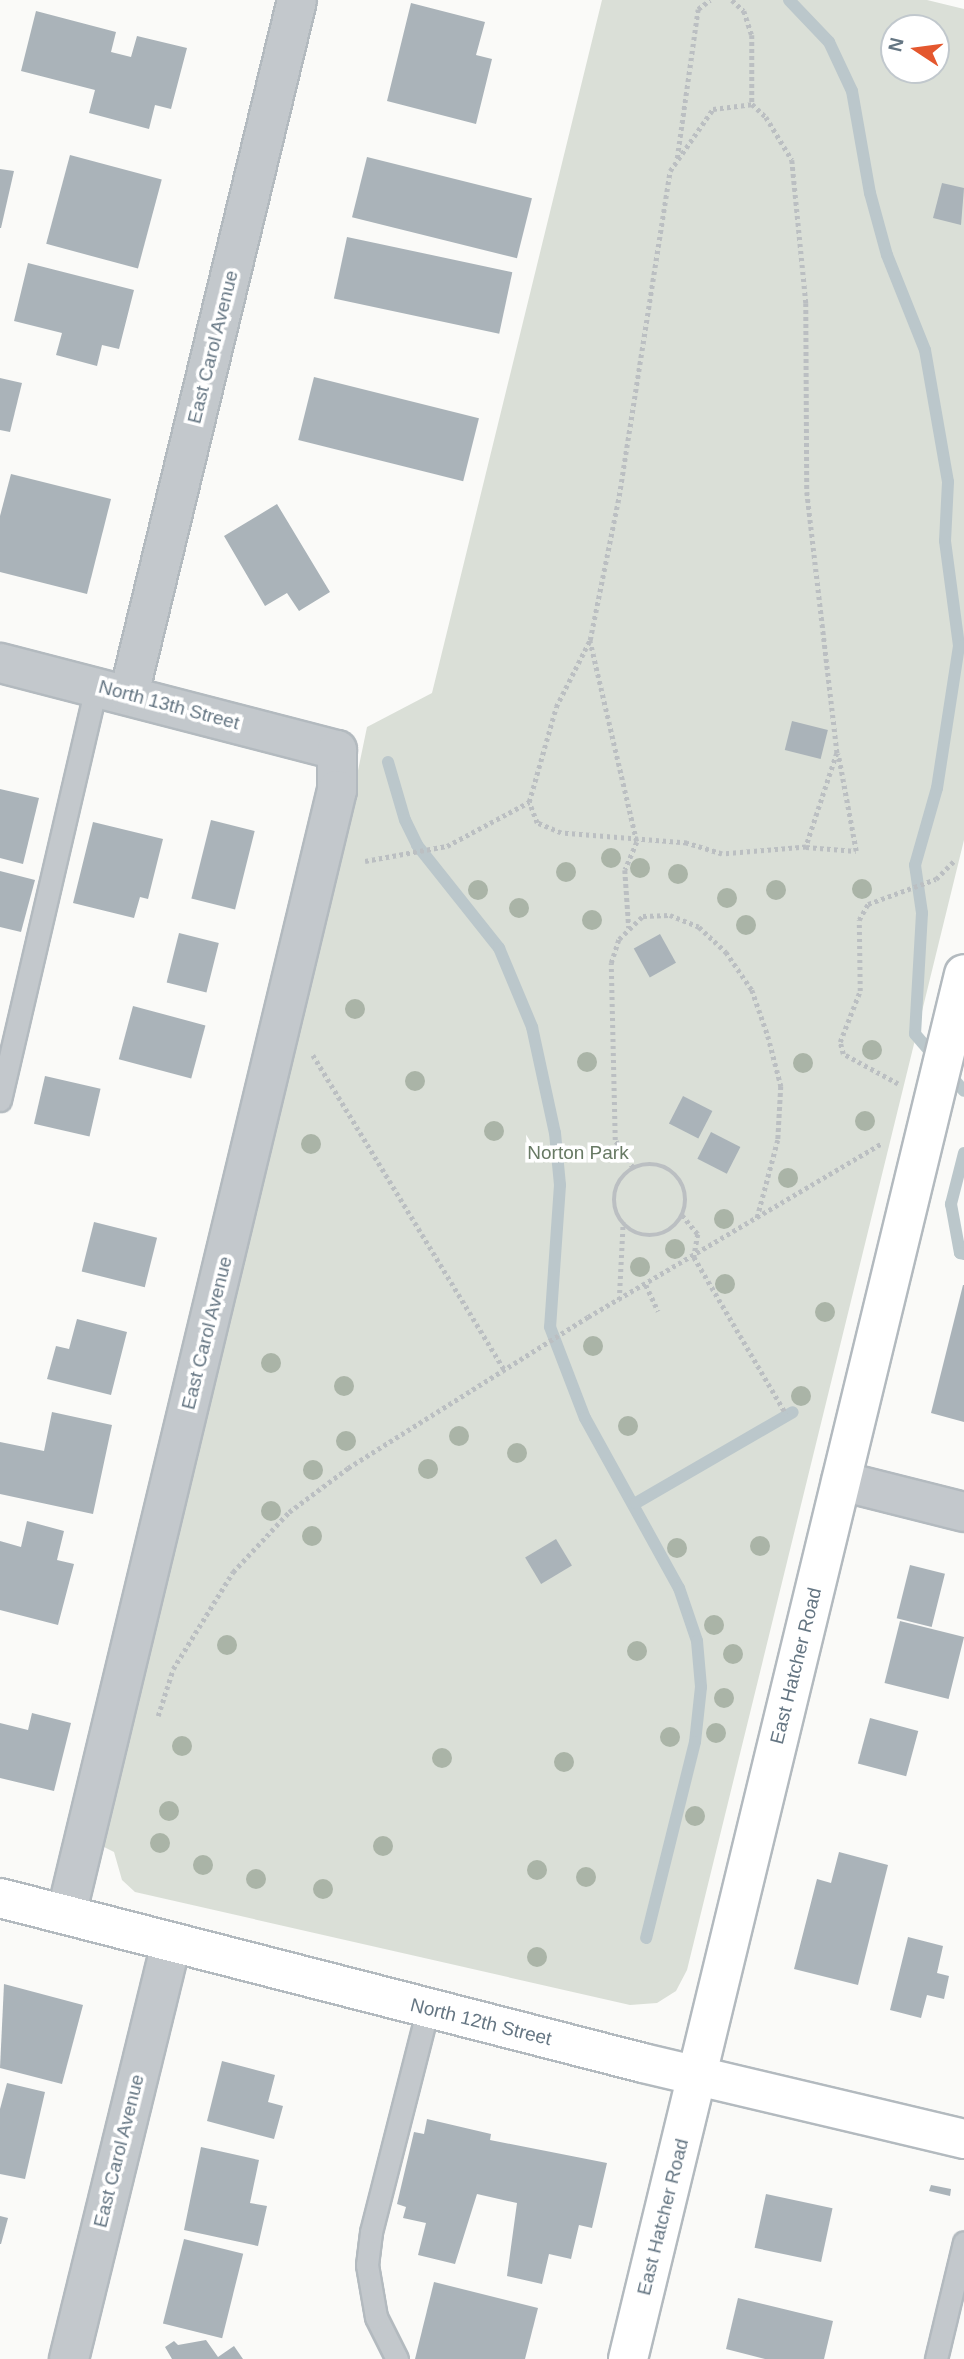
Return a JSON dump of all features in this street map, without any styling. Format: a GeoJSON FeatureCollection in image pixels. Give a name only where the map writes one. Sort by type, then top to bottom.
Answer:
{"type":"FeatureCollection","features":[{"type":"Feature","properties":{"kind":"street","name":"East Carol Avenue"},"geometry":{"type":"LineString","coordinates":[[112,690],[298,0]]}},
{"type":"Feature","properties":{"kind":"street","name":"North 13th Street"},"geometry":{"type":"LineString","coordinates":[[0,663],[337,750]]}},
{"type":"Feature","properties":{"kind":"street","name":"East Carol Avenue"},"geometry":{"type":"LineString","coordinates":[[66,1915],[337,790],[337,750]]}},
{"type":"Feature","properties":{"kind":"street","name":"East Hatcher Road"},"geometry":{"type":"LineString","coordinates":[[628,2359],[964,974]]}},
{"type":"Feature","properties":{"kind":"street"},"geometry":{"type":"LineString","coordinates":[[841,1481],[964,1512]]}},
{"type":"Feature","properties":{"kind":"street","name":"North 12th Street"},"geometry":{"type":"LineString","coordinates":[[0,1898],[428,2009],[964,2139]]}},
{"type":"Feature","properties":{"kind":"street","name":"East Carol Avenue"},"geometry":{"type":"LineString","coordinates":[[69,2359],[171,1944]]}},
{"type":"Feature","properties":{"kind":"lane"},"geometry":{"type":"LineString","coordinates":[[0,1100],[112,690]]}},
{"type":"Feature","properties":{"kind":"lane"},"geometry":{"type":"LineString","coordinates":[[397,2359],[376,2317],[367,2265],[371,2232],[428,2009]]}},
{"type":"Feature","properties":{"kind":"lane"},"geometry":{"type":"LineString","coordinates":[[936,2359],[964,2242]]}},
{"type":"Feature","properties":{"kind":"path"},"geometry":{"type":"LineString","coordinates":[[677,159],[698,9],[710,0]]}},
{"type":"Feature","properties":{"kind":"path"},"geometry":{"type":"LineString","coordinates":[[732,0],[744,11],[752,35],[752,104],[766,117],[792,160],[806,303],[807,492],[838,753],[856,851],[806,847],[722,854],[687,843],[637,842],[561,833],[537,822],[529,802],[556,707],[590,640],[619,496],[651,272],[670,171],[713,109],[752,104]]}},
{"type":"Feature","properties":{"kind":"path"},"geometry":{"type":"LineString","coordinates":[[590,640],[637,842],[625,870],[629,929]]}},
{"type":"Feature","properties":{"kind":"path"},"geometry":{"type":"LineString","coordinates":[[806,847],[838,753]]}},
{"type":"Feature","properties":{"kind":"path"},"geometry":{"type":"LineString","coordinates":[[365,861],[447,846],[529,802]]}},
{"type":"Feature","properties":{"kind":"path"},"geometry":{"type":"LineString","coordinates":[[899,1085],[843,1054],[840,1042],[860,991],[859,920],[868,904],[885,894],[936,879],[955,860]]}},
{"type":"Feature","properties":{"kind":"path"},"geometry":{"type":"LineString","coordinates":[[633,1168],[615,1140],[609,1011],[611,963],[619,939],[642,916],[670,915],[699,927],[726,952],[752,990],[781,1086],[778,1140],[756,1220]]}},
{"type":"Feature","properties":{"kind":"path"},"geometry":{"type":"LineString","coordinates":[[307,1043],[505,1371]]}},
{"type":"Feature","properties":{"kind":"path"},"geometry":{"type":"LineString","coordinates":[[154,1727],[173,1668],[233,1572],[289,1513],[348,1468],[569,1329],[694,1257],[844,1165],[929,1120]]}},
{"type":"Feature","properties":{"kind":"path"},"geometry":{"type":"LineString","coordinates":[[655,1164],[675,1173],[686,1193],[682,1215],[667,1232],[655,1236],[631,1231],[617,1211],[617,1187],[633,1168],[655,1164]]}},
{"type":"Feature","properties":{"kind":"path"},"geometry":{"type":"LineString","coordinates":[[682,1215],[698,1234],[694,1257],[786,1414]]}},
{"type":"Feature","properties":{"kind":"path"},"geometry":{"type":"LineString","coordinates":[[619,1301],[623,1222]]}},
{"type":"Feature","properties":{"kind":"path"},"geometry":{"type":"LineString","coordinates":[[646,1285],[658,1311]]}},
{"type":"Feature","properties":{"kind":"green space","name":"Norton Park"},"geometry":{"type":"Polygon","coordinates":[[[602,0],[927,0],[964,9],[964,840],[687,1970],[676,1991],[657,2003],[630,2005],[135,1892],[122,1880],[114,1852],[102,1846],[336,877],[367,727],[432,693],[602,0]]]}},
{"type":"Feature","properties":{"kind":"building"},"geometry":{"type":"Polygon","coordinates":[[[411,3],[485,22],[476,55],[492,59],[476,124],[387,101],[411,3]]]}},
{"type":"Feature","properties":{"kind":"building"},"geometry":{"type":"Polygon","coordinates":[[[36,11],[116,32],[111,52],[131,57],[137,36],[187,48],[171,109],[155,105],[149,129],[89,113],[95,90],[21,71],[36,11]]]}},
{"type":"Feature","properties":{"kind":"building"},"geometry":{"type":"Polygon","coordinates":[[[70,155],[162,180],[138,268],[46,244],[70,155]]]}},
{"type":"Feature","properties":{"kind":"building"},"geometry":{"type":"Polygon","coordinates":[[[367,157],[532,198],[517,258],[352,217],[367,157]]]}},
{"type":"Feature","properties":{"kind":"building"},"geometry":{"type":"Polygon","coordinates":[[[0,169],[14,171],[1,228],[0,228],[0,169]]]}},
{"type":"Feature","properties":{"kind":"building"},"geometry":{"type":"Polygon","coordinates":[[[942,183],[964,188],[961,225],[933,218],[942,183]]]}},
{"type":"Feature","properties":{"kind":"building"},"geometry":{"type":"Polygon","coordinates":[[[347,237],[512,272],[499,334],[334,299],[347,237]]]}},
{"type":"Feature","properties":{"kind":"building"},"geometry":{"type":"Polygon","coordinates":[[[28,263],[134,290],[119,349],[102,345],[97,366],[56,355],[62,333],[14,321],[28,263]]]}},
{"type":"Feature","properties":{"kind":"building"},"geometry":{"type":"Polygon","coordinates":[[[314,377],[479,418],[463,481],[298,440],[314,377]]]}},
{"type":"Feature","properties":{"kind":"building"},"geometry":{"type":"Polygon","coordinates":[[[0,378],[22,383],[10,432],[0,430],[0,378]]]}},
{"type":"Feature","properties":{"kind":"building"},"geometry":{"type":"Polygon","coordinates":[[[11,474],[111,499],[87,594],[0,572],[0,516],[11,474]]]}},
{"type":"Feature","properties":{"kind":"building"},"geometry":{"type":"Polygon","coordinates":[[[277,504],[330,592],[299,611],[287,593],[265,606],[224,536],[277,504]]]}},
{"type":"Feature","properties":{"kind":"building"},"geometry":{"type":"Polygon","coordinates":[[[792,721],[828,730],[821,759],[785,750],[792,721]]]}},
{"type":"Feature","properties":{"kind":"building"},"geometry":{"type":"Polygon","coordinates":[[[0,789],[39,798],[23,864],[0,858],[0,789]]]}},
{"type":"Feature","properties":{"kind":"building"},"geometry":{"type":"Polygon","coordinates":[[[211,820],[255,831],[235,909],[191,899],[211,820]]]}},
{"type":"Feature","properties":{"kind":"building"},"geometry":{"type":"Polygon","coordinates":[[[93,822],[163,839],[148,899],[140,897],[134,918],[73,903],[93,822]]]}},
{"type":"Feature","properties":{"kind":"building"},"geometry":{"type":"Polygon","coordinates":[[[0,871],[35,880],[21,932],[0,927],[0,871]]]}},
{"type":"Feature","properties":{"kind":"building"},"geometry":{"type":"Polygon","coordinates":[[[179,933],[219,943],[206,992],[167,982],[179,933]]]}},
{"type":"Feature","properties":{"kind":"building"},"geometry":{"type":"Polygon","coordinates":[[[660,934],[676,963],[650,977],[634,949],[660,934]]]}},
{"type":"Feature","properties":{"kind":"building"},"geometry":{"type":"Polygon","coordinates":[[[133,1006],[205,1025],[191,1079],[119,1059],[133,1006]]]}},
{"type":"Feature","properties":{"kind":"building"},"geometry":{"type":"Polygon","coordinates":[[[45,1076],[101,1089],[90,1137],[34,1124],[45,1076]]]}},
{"type":"Feature","properties":{"kind":"building"},"geometry":{"type":"Polygon","coordinates":[[[683,1096],[712,1111],[698,1139],[669,1124],[683,1096]]]}},
{"type":"Feature","properties":{"kind":"building"},"geometry":{"type":"Polygon","coordinates":[[[711,1132],[740,1147],[727,1174],[697,1159],[711,1132]]]}},
{"type":"Feature","properties":{"kind":"building"},"geometry":{"type":"Polygon","coordinates":[[[94,1222],[157,1238],[145,1287],[82,1271],[94,1222]]]}},
{"type":"Feature","properties":{"kind":"building"},"geometry":{"type":"Polygon","coordinates":[[[964,1285],[964,1422],[931,1413],[964,1285]]]}},
{"type":"Feature","properties":{"kind":"building"},"geometry":{"type":"Polygon","coordinates":[[[77,1319],[127,1332],[111,1395],[47,1379],[56,1346],[69,1349],[77,1319]]]}},
{"type":"Feature","properties":{"kind":"building"},"geometry":{"type":"Polygon","coordinates":[[[52,1412],[112,1425],[93,1514],[0,1494],[0,1442],[44,1451],[52,1412]]]}},
{"type":"Feature","properties":{"kind":"building"},"geometry":{"type":"Polygon","coordinates":[[[27,1521],[64,1531],[57,1560],[74,1564],[58,1625],[0,1610],[0,1541],[21,1547],[27,1521]]]}},
{"type":"Feature","properties":{"kind":"building"},"geometry":{"type":"Polygon","coordinates":[[[556,1539],[572,1566],[541,1584],[525,1558],[556,1539]]]}},
{"type":"Feature","properties":{"kind":"building"},"geometry":{"type":"Polygon","coordinates":[[[910,1565],[945,1574],[932,1627],[897,1618],[910,1565]]]}},
{"type":"Feature","properties":{"kind":"building"},"geometry":{"type":"Polygon","coordinates":[[[900,1621],[964,1637],[949,1699],[885,1683],[900,1621]]]}},
{"type":"Feature","properties":{"kind":"building"},"geometry":{"type":"Polygon","coordinates":[[[32,1713],[71,1723],[54,1791],[0,1778],[0,1723],[28,1730],[32,1713]]]}},
{"type":"Feature","properties":{"kind":"building"},"geometry":{"type":"Polygon","coordinates":[[[870,1718],[918,1731],[906,1776],[858,1763],[870,1718]]]}},
{"type":"Feature","properties":{"kind":"building"},"geometry":{"type":"Polygon","coordinates":[[[839,1852],[888,1865],[858,1985],[794,1969],[817,1879],[831,1883],[839,1852]]]}},
{"type":"Feature","properties":{"kind":"building"},"geometry":{"type":"Polygon","coordinates":[[[908,1937],[943,1946],[937,1973],[949,1976],[944,1999],[927,1995],[921,2018],[890,2010],[908,1937]]]}},
{"type":"Feature","properties":{"kind":"building"},"geometry":{"type":"Polygon","coordinates":[[[4,1984],[83,2005],[62,2084],[0,2068],[4,1984]]]}},
{"type":"Feature","properties":{"kind":"building"},"geometry":{"type":"Polygon","coordinates":[[[222,2061],[275,2075],[268,2102],[283,2106],[274,2139],[207,2121],[222,2061]]]}},
{"type":"Feature","properties":{"kind":"building"},"geometry":{"type":"Polygon","coordinates":[[[7,2083],[45,2092],[25,2179],[0,2174],[0,2109],[7,2083]]]}},
{"type":"Feature","properties":{"kind":"building"},"geometry":{"type":"Polygon","coordinates":[[[427,2119],[491,2134],[490,2140],[607,2163],[592,2228],[579,2225],[571,2259],[549,2254],[542,2284],[507,2276],[517,2203],[477,2194],[455,2264],[418,2255],[426,2223],[403,2218],[406,2207],[397,2204],[414,2132],[424,2134],[427,2119]]]}},
{"type":"Feature","properties":{"kind":"building"},"geometry":{"type":"Polygon","coordinates":[[[201,2147],[259,2160],[250,2203],[267,2206],[258,2246],[184,2230],[201,2147]]]}},
{"type":"Feature","properties":{"kind":"building"},"geometry":{"type":"Polygon","coordinates":[[[931,2185],[951,2189],[950,2196],[929,2191],[931,2185]]]}},
{"type":"Feature","properties":{"kind":"building"},"geometry":{"type":"Polygon","coordinates":[[[766,2194],[833,2208],[821,2262],[755,2248],[766,2194]]]}},
{"type":"Feature","properties":{"kind":"building"},"geometry":{"type":"Polygon","coordinates":[[[0,2216],[8,2218],[1,2244],[0,2244],[0,2216]]]}},
{"type":"Feature","properties":{"kind":"building"},"geometry":{"type":"Polygon","coordinates":[[[184,2239],[243,2254],[222,2338],[163,2323],[184,2239]]]}},
{"type":"Feature","properties":{"kind":"building"},"geometry":{"type":"Polygon","coordinates":[[[434,2282],[538,2308],[525,2359],[415,2359],[434,2282]]]}},
{"type":"Feature","properties":{"kind":"building"},"geometry":{"type":"Polygon","coordinates":[[[738,2298],[833,2321],[824,2359],[765,2359],[726,2349],[738,2298]]]}},
{"type":"Feature","properties":{"kind":"building"},"geometry":{"type":"Polygon","coordinates":[[[206,2340],[218,2357],[234,2346],[243,2359],[172,2359],[165,2347],[174,2341],[178,2345],[206,2340]]]}},
{"type":"Feature","properties":{"kind":"waterway"},"geometry":{"type":"LineString","coordinates":[[789,0],[829,42],[852,91],[870,193],[887,255],[925,350],[948,482],[945,541],[959,646],[937,788],[915,865],[922,913],[915,1034],[964,1091]]}},
{"type":"Feature","properties":{"kind":"waterway"},"geometry":{"type":"LineString","coordinates":[[388,762],[405,820],[417,845],[499,948],[532,1027],[555,1133],[560,1185],[550,1327],[585,1418],[679,1588],[697,1641],[701,1687],[695,1742],[646,1938]]}},
{"type":"Feature","properties":{"kind":"waterway"},"geometry":{"type":"LineString","coordinates":[[964,1153],[951,1204],[960,1253],[964,1254]]}},
{"type":"Feature","properties":{"kind":"waterway"},"geometry":{"type":"LineString","coordinates":[[636,1503],[793,1412]]}}]}
